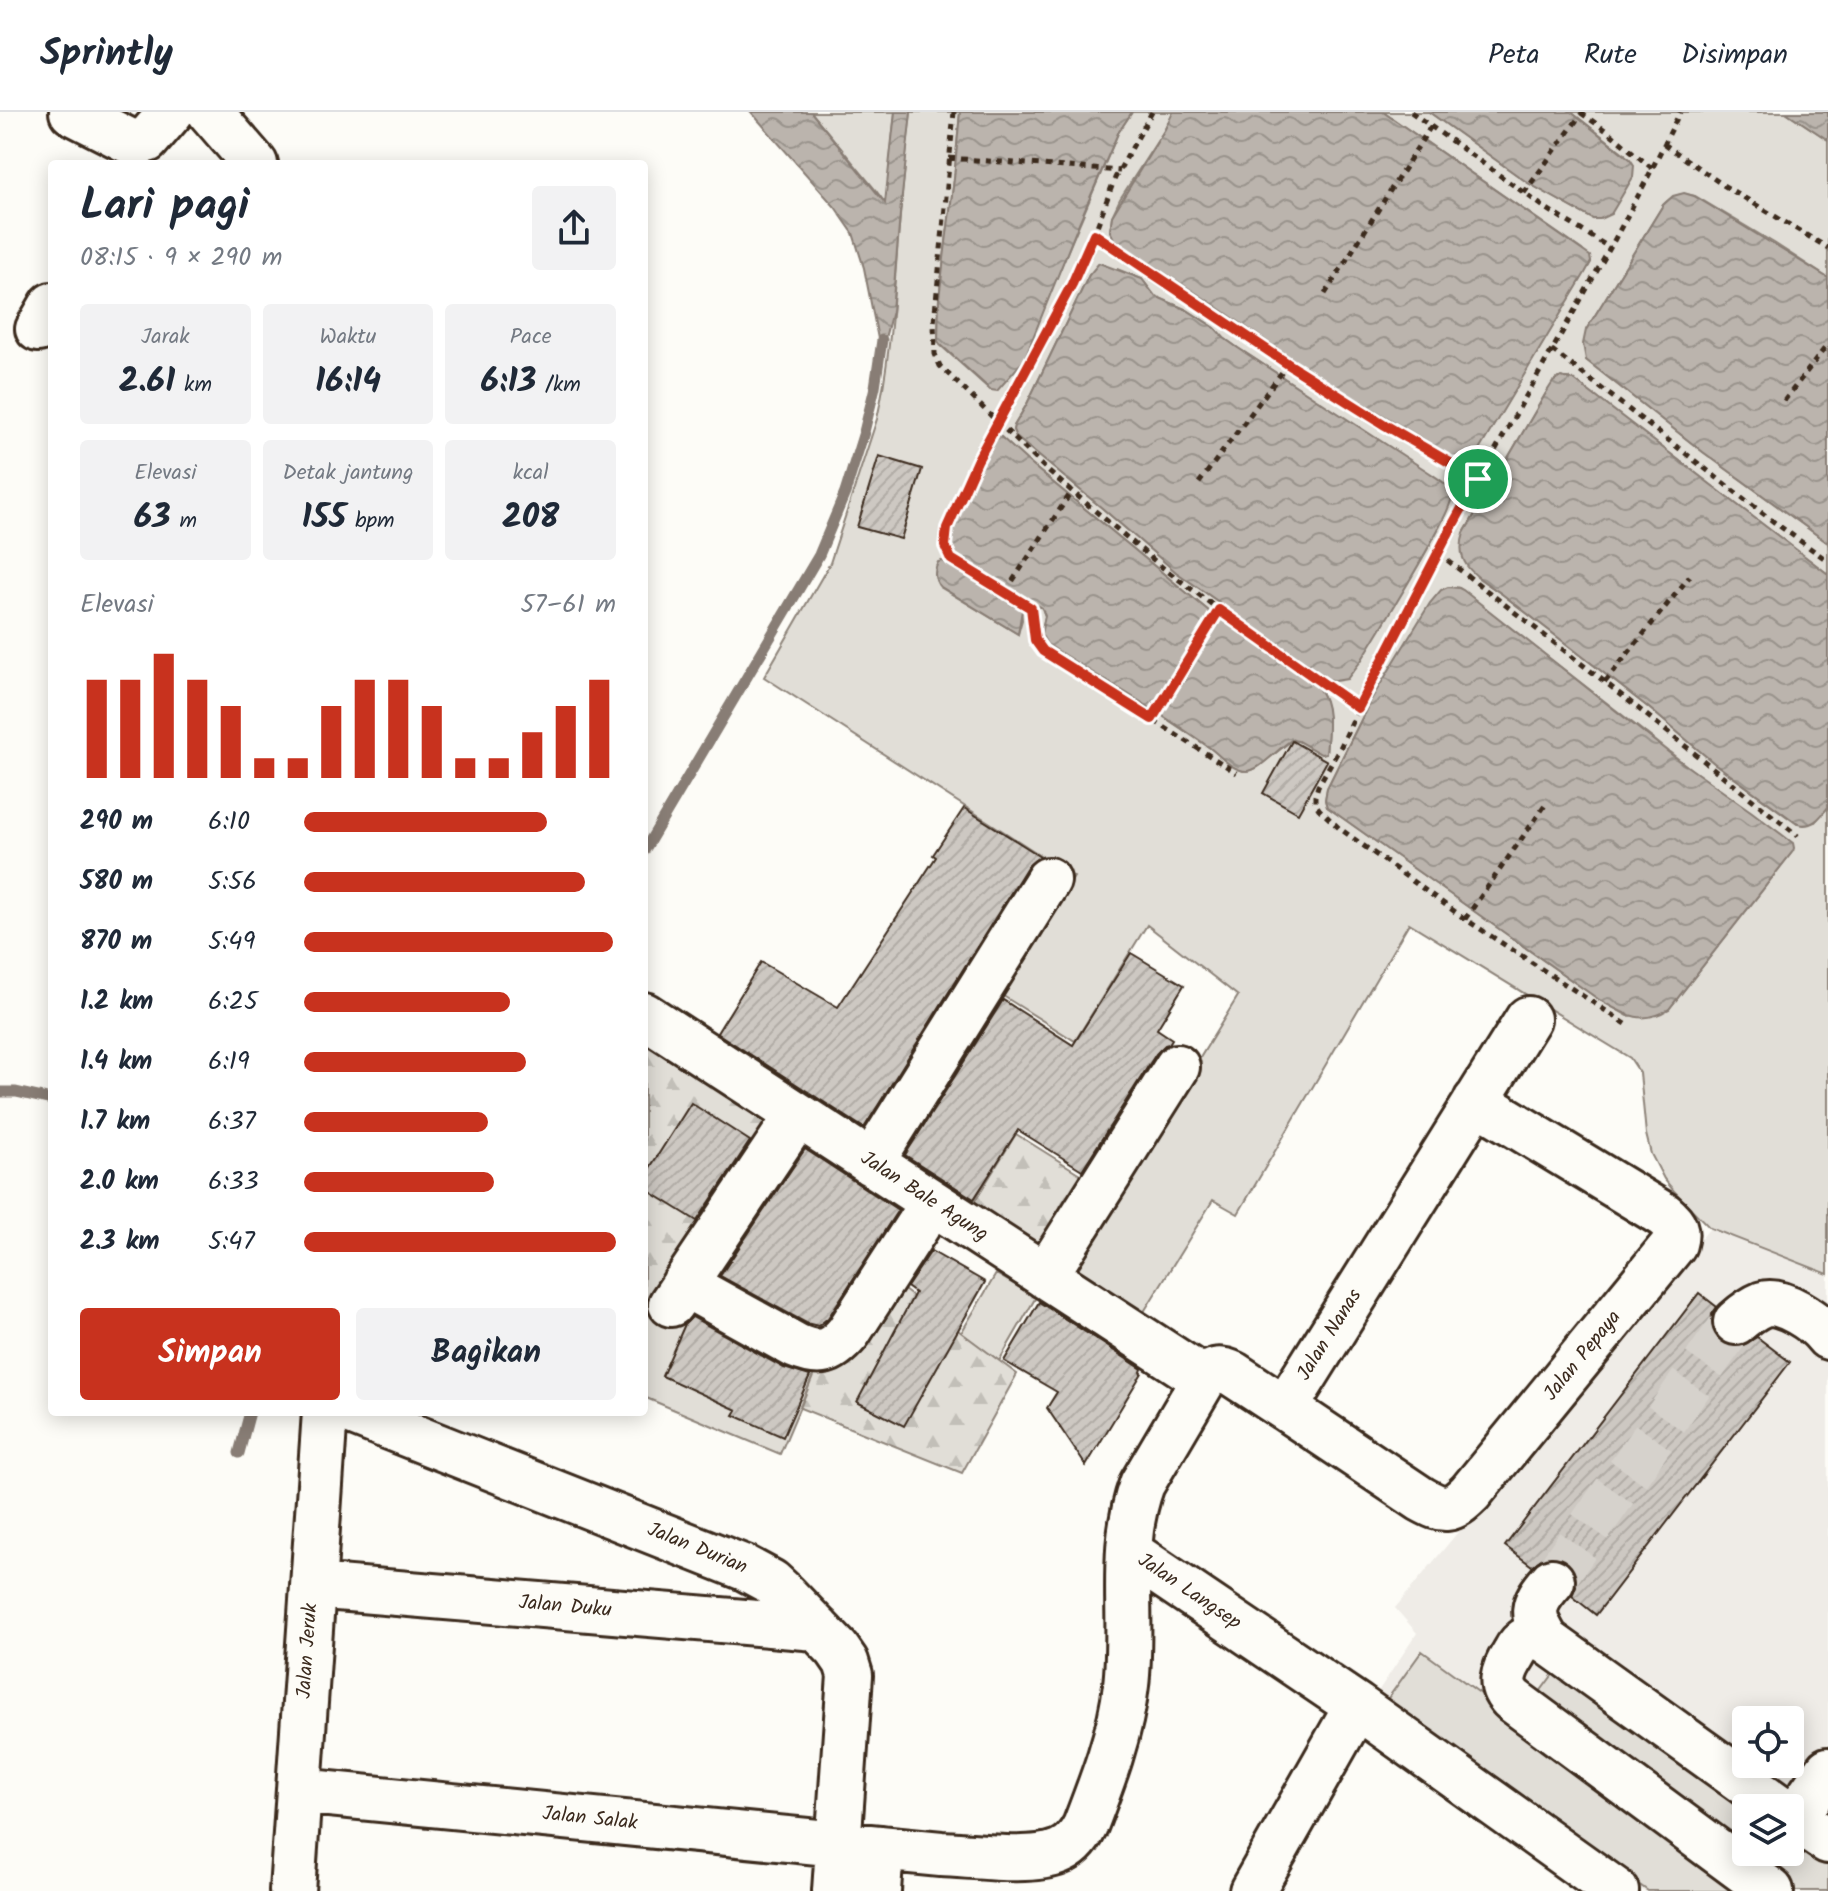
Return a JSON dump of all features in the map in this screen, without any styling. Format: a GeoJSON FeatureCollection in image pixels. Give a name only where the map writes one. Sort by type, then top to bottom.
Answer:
{"type":"FeatureCollection","features":[{"type":"Feature","properties":{"kind":"street"},"geometry":{"type":"LineString","coordinates":[[72,112],[133,143],[150,139]]}},
{"type":"Feature","properties":{"kind":"street"},"geometry":{"type":"LineString","coordinates":[[210,112],[252,160]]}},
{"type":"Feature","properties":{"kind":"street"},"geometry":{"type":"LineString","coordinates":[[871,1163],[1048,880]]}},
{"type":"Feature","properties":{"kind":"street","name":"Jalan Bale Agung"},"geometry":{"type":"LineString","coordinates":[[648,1018],[1204,1379]]}},
{"type":"Feature","properties":{"kind":"street","name":"Jalan Nanas"},"geometry":{"type":"LineString","coordinates":[[1285,1408],[1528,1019]]}},
{"type":"Feature","properties":{"kind":"street"},"geometry":{"type":"LineString","coordinates":[[1045,1276],[1177,1067]]}},
{"type":"Feature","properties":{"kind":"street","name":"Jalan Pepaya"},"geometry":{"type":"LineString","coordinates":[[1285,1408],[1421,1499],[1435,1507],[1451,1508],[1470,1493],[1674,1244],[1676,1227],[1664,1215],[1476,1101]]}},
{"type":"Feature","properties":{"kind":"street"},"geometry":{"type":"LineString","coordinates":[[798,1115],[678,1294],[816,1353],[834,1348],[848,1333],[932,1203]]}},
{"type":"Feature","properties":{"kind":"street"},"geometry":{"type":"LineString","coordinates":[[1736,1322],[1765,1303],[1776,1303],[1793,1309],[1828,1337]]}},
{"type":"Feature","properties":{"kind":"street"},"geometry":{"type":"LineString","coordinates":[[1129,1552],[1136,1501],[1142,1484],[1210,1372],[1225,1370],[1285,1408]]}},
{"type":"Feature","properties":{"kind":"street","name":"Jalan Jeruk"},"geometry":{"type":"LineString","coordinates":[[292,1891],[325,1416]]}},
{"type":"Feature","properties":{"kind":"street","name":"Jalan Durian"},"geometry":{"type":"LineString","coordinates":[[361,1416],[745,1568],[771,1582],[846,1662],[850,1675],[860,1846],[878,1891]]}},
{"type":"Feature","properties":{"kind":"street","name":"Jalan Langsep"},"geometry":{"type":"LineString","coordinates":[[1129,1552],[1357,1706],[1616,1891]]}},
{"type":"Feature","properties":{"kind":"street","name":"Jalan Langsep"},"geometry":{"type":"LineString","coordinates":[[860,1846],[1022,1858],[1060,1852],[1079,1838],[1092,1807],[1123,1704],[1127,1668],[1129,1552]]}},
{"type":"Feature","properties":{"kind":"street"},"geometry":{"type":"LineString","coordinates":[[1547,1641],[1538,1626],[1535,1606],[1552,1581]]}},
{"type":"Feature","properties":{"kind":"street","name":"Jalan Duku"},"geometry":{"type":"LineString","coordinates":[[313,1586],[817,1628]]}},
{"type":"Feature","properties":{"kind":"street"},"geometry":{"type":"LineString","coordinates":[[1760,1794],[1547,1641],[1528,1639],[1519,1645],[1505,1668],[1503,1686],[1507,1695],[1771,1891]]}},
{"type":"Feature","properties":{"kind":"street"},"geometry":{"type":"LineString","coordinates":[[1252,1891],[1357,1706]]}},
{"type":"Feature","properties":{"kind":"street"},"geometry":{"type":"LineString","coordinates":[[1804,1811],[1828,1770]]}},
{"type":"Feature","properties":{"kind":"street","name":"Jalan Salak"},"geometry":{"type":"LineString","coordinates":[[299,1791],[860,1846]]}},
{"type":"Feature","properties":{"kind":"street","name":"Jalan Durian"},"geometry":{"type":"LineString","coordinates":[[835,1891],[860,1846]]}},
{"type":"Feature","properties":{"kind":"path"},"geometry":{"type":"LineString","coordinates":[[954,112],[934,323],[937,361],[1049,472],[1162,567],[1358,708]]}},
{"type":"Feature","properties":{"kind":"path"},"geometry":{"type":"LineString","coordinates":[[1152,112],[1106,199],[1072,284],[977,461],[947,528],[945,546],[951,559],[1032,609],[1032,628],[1039,647],[1237,773]]}},
{"type":"Feature","properties":{"kind":"path"},"geometry":{"type":"LineString","coordinates":[[1413,112],[1524,193],[1610,248]]}},
{"type":"Feature","properties":{"kind":"path"},"geometry":{"type":"LineString","coordinates":[[1626,1024],[1465,919],[1339,828],[1315,803],[1318,786],[1438,553],[1610,248],[1680,112]]}},
{"type":"Feature","properties":{"kind":"path"},"geometry":{"type":"LineString","coordinates":[[1524,193],[1581,113],[1653,169]]}},
{"type":"Feature","properties":{"kind":"path"},"geometry":{"type":"LineString","coordinates":[[1325,294],[1431,126]]}},
{"type":"Feature","properties":{"kind":"path"},"geometry":{"type":"LineString","coordinates":[[1664,144],[1723,185],[1828,248]]}},
{"type":"Feature","properties":{"kind":"path"},"geometry":{"type":"LineString","coordinates":[[949,158],[1120,171]]}},
{"type":"Feature","properties":{"kind":"path"},"geometry":{"type":"LineString","coordinates":[[1094,234],[1288,364],[1478,479]]}},
{"type":"Feature","properties":{"kind":"path"},"geometry":{"type":"LineString","coordinates":[[1784,401],[1828,344]]}},
{"type":"Feature","properties":{"kind":"path"},"geometry":{"type":"LineString","coordinates":[[1552,350],[1828,561]]}},
{"type":"Feature","properties":{"kind":"path"},"geometry":{"type":"LineString","coordinates":[[1199,483],[1288,364]]}},
{"type":"Feature","properties":{"kind":"path"},"geometry":{"type":"LineString","coordinates":[[1006,591],[1072,491]]}},
{"type":"Feature","properties":{"kind":"path"},"geometry":{"type":"LineString","coordinates":[[1438,553],[1798,836]]}},
{"type":"Feature","properties":{"kind":"path"},"geometry":{"type":"LineString","coordinates":[[1605,682],[1690,576]]}},
{"type":"Feature","properties":{"kind":"path"},"geometry":{"type":"LineString","coordinates":[[1152,719],[1219,610]]}},
{"type":"Feature","properties":{"kind":"path"},"geometry":{"type":"LineString","coordinates":[[1465,919],[1546,804]]}},
{"type":"Feature","properties":{"kind":"shaded area"},"geometry":{"type":"Polygon","coordinates":[[[1710,1228],[1828,1274],[1828,1891],[1643,1891],[1375,1696],[1417,1633],[1395,1608],[1710,1228]]]}},
{"type":"Feature","properties":{"kind":"green space"},"geometry":{"type":"Polygon","coordinates":[[[811,112],[895,112],[886,204],[874,188],[811,112]]]}},
{"type":"Feature","properties":{"kind":"green space"},"geometry":{"type":"Polygon","coordinates":[[[911,112],[960,112],[939,298],[938,341],[990,390],[1024,360],[1118,133],[1132,112],[1173,112],[1112,216],[1110,231],[1115,241],[1314,374],[1460,459],[1477,453],[1591,262],[1582,250],[1383,112],[1429,112],[1528,183],[1593,219],[1625,154],[1571,112],[1786,112],[1828,140],[1828,278],[1695,196],[1677,195],[1663,205],[1586,330],[1586,360],[1703,452],[1828,543],[1828,574],[1568,378],[1558,378],[1546,393],[1464,533],[1477,577],[1649,708],[1714,763],[1797,824],[1815,822],[1828,807],[1828,1274],[1710,1228],[1664,1179],[1651,1154],[1640,1073],[1630,1058],[1409,923],[1238,1214],[1213,1200],[1142,1315],[1069,1271],[1238,996],[1147,925],[1075,1041],[1000,994],[1074,877],[764,677],[830,563],[877,419],[890,331],[911,112]],[[1117,269],[1089,275],[1014,426],[1016,437],[1176,572],[1329,679],[1342,417],[1238,348],[1215,328],[1187,310],[1155,296],[1142,279],[1117,269]],[[1033,466],[960,559],[1042,608],[1045,616],[1041,634],[1077,664],[1155,711],[1231,765],[1243,771],[1252,770],[1292,740],[1321,754],[1326,753],[1327,711],[1318,688],[1210,612],[1033,466]],[[942,561],[937,564],[935,576],[940,587],[1018,634],[1021,608],[942,561]],[[1455,587],[1372,698],[1327,788],[1327,807],[1598,999],[1628,1016],[1669,1009],[1793,851],[1459,588],[1455,587]]]}},
{"type":"Feature","properties":{"kind":"green space"},"geometry":{"type":"Polygon","coordinates":[[[648,1032],[778,1116],[648,1313],[648,1032]]]}},
{"type":"Feature","properties":{"kind":"green space"},"geometry":{"type":"Polygon","coordinates":[[[1016,1134],[1088,1179],[1042,1251],[971,1207],[1016,1134]]]}},
{"type":"Feature","properties":{"kind":"green space"},"geometry":{"type":"Polygon","coordinates":[[[996,1274],[1036,1297],[999,1361],[961,1333],[996,1274]]]}},
{"type":"Feature","properties":{"kind":"green space"},"geometry":{"type":"Polygon","coordinates":[[[900,1287],[1017,1374],[962,1473],[800,1408],[816,1369],[836,1369],[847,1364],[900,1287]]]}},
{"type":"Feature","properties":{"kind":"green space"},"geometry":{"type":"Polygon","coordinates":[[[658,1298],[816,1369],[780,1454],[648,1399],[648,1313],[658,1298]]]}},
{"type":"Feature","properties":{"kind":"green space"},"geometry":{"type":"Polygon","coordinates":[[[1422,1651],[1752,1891],[1648,1891],[1386,1701],[1422,1651]]]}},
{"type":"Feature","properties":{"kind":"green space"},"geometry":{"type":"Polygon","coordinates":[[[1560,1665],[1732,1797],[1732,1849],[1531,1704],[1560,1665]]]}},
{"type":"Feature","properties":{"kind":"green space"},"geometry":{"type":"Polygon","coordinates":[[[1804,1841],[1828,1858],[1828,1891],[1791,1891],[1756,1866],[1804,1866],[1804,1841]]]}},
{"type":"Feature","properties":{"kind":"water"},"geometry":{"type":"Polygon","coordinates":[[[751,112],[811,112],[885,203],[895,112],[911,112],[892,311],[881,354],[864,268],[853,233],[835,207],[751,112]]]}},
{"type":"Feature","properties":{"kind":"water"},"geometry":{"type":"Polygon","coordinates":[[[960,112],[1132,112],[1118,133],[1024,360],[997,391],[991,390],[938,341],[939,298],[960,112]]]}},
{"type":"Feature","properties":{"kind":"water"},"geometry":{"type":"Polygon","coordinates":[[[1173,112],[1383,112],[1590,256],[1591,262],[1585,273],[1475,457],[1465,460],[1452,456],[1314,374],[1115,241],[1110,231],[1112,216],[1173,112]]]}},
{"type":"Feature","properties":{"kind":"water"},"geometry":{"type":"Polygon","coordinates":[[[1429,112],[1571,112],[1630,159],[1634,165],[1633,177],[1611,214],[1593,219],[1528,183],[1429,112]]]}},
{"type":"Feature","properties":{"kind":"water"},"geometry":{"type":"Polygon","coordinates":[[[1786,112],[1828,112],[1828,140],[1786,112]]]}},
{"type":"Feature","properties":{"kind":"water"},"geometry":{"type":"Polygon","coordinates":[[[1684,193],[1694,196],[1828,278],[1828,543],[1703,452],[1586,360],[1583,344],[1586,330],[1663,205],[1673,196],[1684,193]]]}},
{"type":"Feature","properties":{"kind":"water"},"geometry":{"type":"Polygon","coordinates":[[[1099,263],[1142,279],[1155,296],[1187,310],[1215,328],[1238,348],[1430,473],[1451,491],[1450,505],[1428,548],[1361,661],[1347,679],[1329,679],[1176,572],[1016,437],[1014,426],[1089,275],[1099,263]]]}},
{"type":"Feature","properties":{"kind":"water"},"geometry":{"type":"Polygon","coordinates":[[[1561,377],[1574,380],[1828,574],[1828,807],[1812,823],[1798,824],[1714,763],[1649,708],[1477,576],[1465,562],[1461,544],[1464,533],[1546,393],[1553,382],[1561,377]]]}},
{"type":"Feature","properties":{"kind":"water"},"geometry":{"type":"Polygon","coordinates":[[[999,435],[1210,612],[1318,688],[1327,710],[1326,753],[1321,754],[1292,740],[1258,767],[1247,771],[1236,769],[1170,721],[1047,644],[1041,634],[1045,616],[1042,608],[955,555],[951,546],[952,533],[994,438],[999,435]]]}},
{"type":"Feature","properties":{"kind":"water"},"geometry":{"type":"Polygon","coordinates":[[[942,561],[1020,608],[1018,634],[941,587],[935,572],[938,562],[942,561]]]}},
{"type":"Feature","properties":{"kind":"water"},"geometry":{"type":"Polygon","coordinates":[[[1448,587],[1463,590],[1677,759],[1793,843],[1793,851],[1669,1009],[1650,1017],[1632,1016],[1598,999],[1327,807],[1327,788],[1372,698],[1430,603],[1441,590],[1448,587]]]}},
{"type":"Feature","properties":{"kind":"building"},"geometry":{"type":"Polygon","coordinates":[[[879,456],[922,469],[901,539],[857,527],[879,456]]]}},
{"type":"Feature","properties":{"kind":"building"},"geometry":{"type":"Polygon","coordinates":[[[1292,741],[1327,761],[1298,813],[1263,793],[1292,741]]]}},
{"type":"Feature","properties":{"kind":"building"},"geometry":{"type":"Polygon","coordinates":[[[964,808],[1040,856],[1027,867],[864,1128],[717,1033],[761,962],[838,1007],[936,857],[933,855],[964,808]]]}},
{"type":"Feature","properties":{"kind":"building"},"geometry":{"type":"Polygon","coordinates":[[[1131,953],[1184,985],[1157,1029],[1172,1039],[1156,1054],[1082,1170],[1018,1130],[974,1199],[905,1155],[1003,1000],[1073,1045],[1131,953]]]}},
{"type":"Feature","properties":{"kind":"building"},"geometry":{"type":"Polygon","coordinates":[[[691,1103],[750,1141],[697,1221],[648,1190],[648,1171],[691,1103]]]}},
{"type":"Feature","properties":{"kind":"building"},"geometry":{"type":"Polygon","coordinates":[[[805,1149],[898,1210],[828,1318],[818,1326],[806,1323],[720,1276],[805,1149]]]}},
{"type":"Feature","properties":{"kind":"building"},"geometry":{"type":"Polygon","coordinates":[[[931,1251],[985,1282],[904,1426],[857,1402],[915,1293],[907,1287],[931,1251]]]}},
{"type":"Feature","properties":{"kind":"building"},"geometry":{"type":"Polygon","coordinates":[[[1699,1293],[1717,1307],[1712,1314],[1711,1326],[1718,1339],[1728,1346],[1740,1347],[1757,1337],[1790,1362],[1596,1615],[1572,1596],[1576,1573],[1567,1561],[1544,1557],[1532,1566],[1505,1546],[1699,1293]]]}},
{"type":"Feature","properties":{"kind":"building"},"geometry":{"type":"Polygon","coordinates":[[[1039,1302],[1142,1369],[1086,1466],[1047,1408],[1057,1392],[1004,1361],[1039,1302]]]}},
{"type":"Feature","properties":{"kind":"building"},"geometry":{"type":"Polygon","coordinates":[[[692,1317],[784,1368],[810,1376],[783,1437],[734,1415],[737,1410],[662,1376],[685,1324],[692,1317]]]}},
{"type":"Feature","properties":{"kind":"waterway"},"geometry":{"type":"LineString","coordinates":[[648,844],[819,555],[845,493],[864,432],[882,340]]}},
{"type":"Feature","properties":{"kind":"waterway"},"geometry":{"type":"LineString","coordinates":[[0,1092],[48,1099]]}},
{"type":"Feature","properties":{"kind":"waterway"},"geometry":{"type":"LineString","coordinates":[[239,1453],[249,1416]]}},
{"type":"Feature","properties":{"kind":"tunnel"},"geometry":{"type":"LineString","coordinates":[[1552,1581],[1736,1322]]}},
{"type":"Feature","properties":{"kind":"route"},"geometry":{"type":"LineString","coordinates":[[1094,234],[1288,364],[1478,479],[1358,708],[1219,610],[1152,719],[1043,651],[1035,640],[1031,608],[951,559],[945,546],[947,528],[977,461],[1072,284],[1094,234]]}}]}
